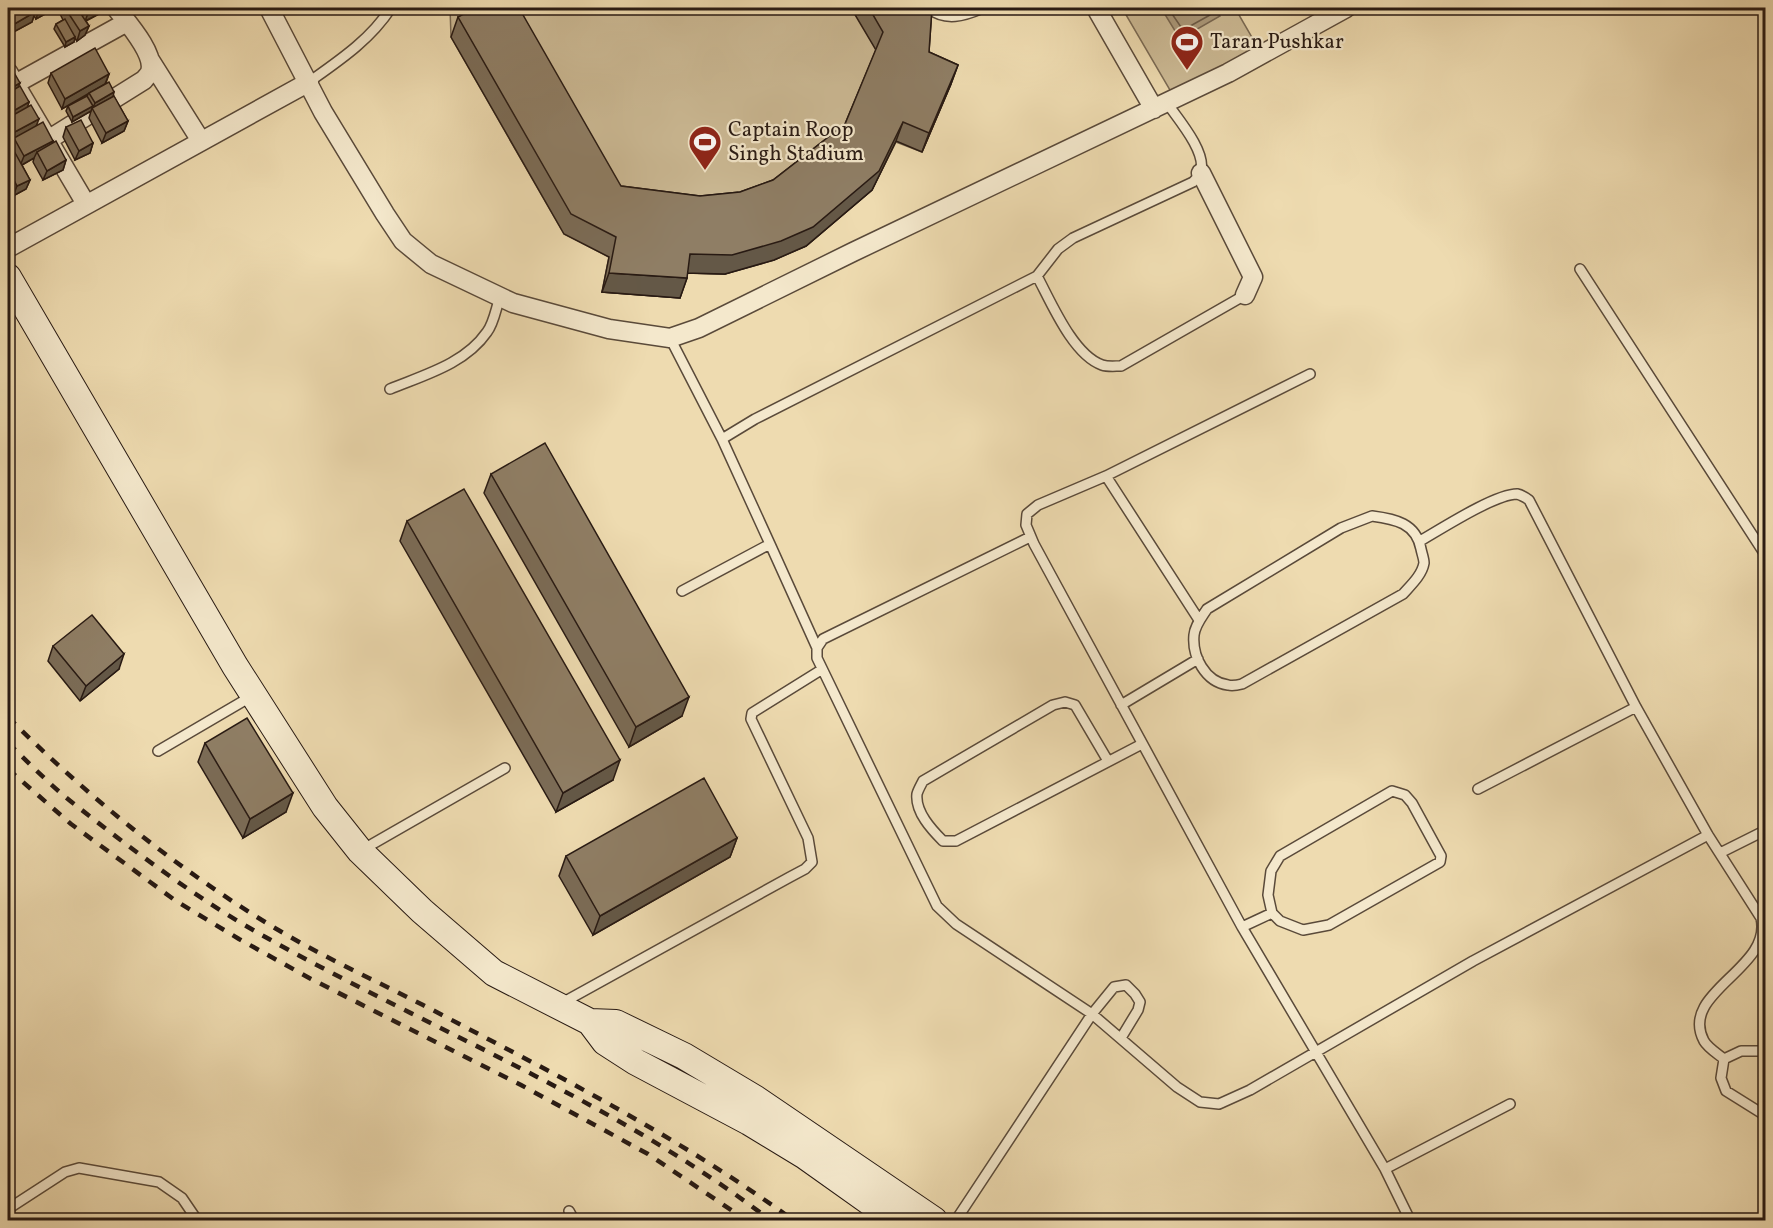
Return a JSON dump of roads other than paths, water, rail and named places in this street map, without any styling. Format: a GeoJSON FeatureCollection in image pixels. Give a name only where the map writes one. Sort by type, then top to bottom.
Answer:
{"type":"FeatureCollection","features":[{"type":"Feature","properties":{"kind":"street"},"geometry":{"type":"LineString","coordinates":[[116,8],[140,38],[150,60],[201,141]]}},
{"type":"Feature","properties":{"kind":"street"},"geometry":{"type":"LineString","coordinates":[[269,8],[323,112],[403,241],[431,264],[513,303],[609,329],[670,338],[699,328],[1239,68],[1346,8]]}},
{"type":"Feature","properties":{"kind":"street"},"geometry":{"type":"LineString","coordinates":[[1096,8],[1161,106]]}},
{"type":"Feature","properties":{"kind":"street"},"geometry":{"type":"LineString","coordinates":[[86,204],[11,78],[127,22]]}},
{"type":"Feature","properties":{"kind":"street"},"geometry":{"type":"LineString","coordinates":[[48,140],[144,80],[150,71],[150,60]]}},
{"type":"Feature","properties":{"kind":"street"},"geometry":{"type":"LineString","coordinates":[[8,249],[309,82]]}},
{"type":"Feature","properties":{"kind":"street"},"geometry":{"type":"LineString","coordinates":[[1201,173],[1253,277],[1245,295]]}},
{"type":"Feature","properties":{"kind":"street"},"geometry":{"type":"LineString","coordinates":[[8,277],[254,696],[325,807],[360,851],[422,910],[494,973],[590,1022],[616,1023],[684,1056],[756,1099],[934,1221]]}},
{"type":"Feature","properties":{"kind":"street"},"geometry":{"type":"LineString","coordinates":[[590,1022],[605,1042],[636,1062],[777,1139],[853,1189],[895,1221]]}},
{"type":"Feature","properties":{"kind":"lane"},"geometry":{"type":"LineString","coordinates":[[309,82],[351,52],[380,24],[391,8]]}},
{"type":"Feature","properties":{"kind":"lane"},"geometry":{"type":"LineString","coordinates":[[928,8],[940,16],[950,18],[983,8]]}},
{"type":"Feature","properties":{"kind":"lane"},"geometry":{"type":"LineString","coordinates":[[722,439],[755,419],[1037,276],[1058,249],[1073,238],[1193,183],[1201,173],[1198,150],[1161,106]]}},
{"type":"Feature","properties":{"kind":"lane"},"geometry":{"type":"LineString","coordinates":[[1580,269],[1766,556]]}},
{"type":"Feature","properties":{"kind":"lane"},"geometry":{"type":"LineString","coordinates":[[1037,276],[1075,343],[1090,358],[1104,366],[1121,366],[1245,295]]}},
{"type":"Feature","properties":{"kind":"lane"},"geometry":{"type":"LineString","coordinates":[[390,389],[454,362],[472,349],[489,331],[500,297]]}},
{"type":"Feature","properties":{"kind":"lane"},"geometry":{"type":"LineString","coordinates":[[670,338],[722,439],[770,544],[817,648],[821,670],[937,906],[956,924],[1092,1014],[1177,1087],[1200,1101],[1219,1104],[1250,1090],[1473,961],[1708,835]]}},
{"type":"Feature","properties":{"kind":"lane"},"geometry":{"type":"LineString","coordinates":[[1310,374],[1106,476],[1038,505],[1027,514],[1026,525],[1030,537],[1242,927],[1385,1169],[1410,1221]]}},
{"type":"Feature","properties":{"kind":"lane"},"geometry":{"type":"LineString","coordinates":[[1106,476],[1199,620]]}},
{"type":"Feature","properties":{"kind":"lane"},"geometry":{"type":"LineString","coordinates":[[1420,541],[1471,512],[1508,495],[1520,494],[1529,500],[1636,707],[1708,835],[1765,929],[1763,942],[1755,956],[1705,1008],[1699,1020],[1705,1043],[1724,1059]]}},
{"type":"Feature","properties":{"kind":"lane"},"geometry":{"type":"LineString","coordinates":[[1372,516],[1394,519],[1407,525],[1420,541],[1424,563],[1418,577],[1403,594],[1242,684],[1228,685],[1215,681],[1203,671],[1198,659],[1194,635],[1199,620],[1207,609],[1341,528],[1372,516]]}},
{"type":"Feature","properties":{"kind":"lane"},"geometry":{"type":"LineString","coordinates":[[817,648],[824,639],[1030,537]]}},
{"type":"Feature","properties":{"kind":"lane"},"geometry":{"type":"LineString","coordinates":[[682,591],[770,544]]}},
{"type":"Feature","properties":{"kind":"lane"},"geometry":{"type":"LineString","coordinates":[[1121,705],[1198,659]]}},
{"type":"Feature","properties":{"kind":"lane"},"geometry":{"type":"LineString","coordinates":[[557,1005],[790,877],[812,862],[808,838],[751,719],[752,713],[821,670]]}},
{"type":"Feature","properties":{"kind":"lane"},"geometry":{"type":"LineString","coordinates":[[158,751],[254,696]]}},
{"type":"Feature","properties":{"kind":"lane"},"geometry":{"type":"LineString","coordinates":[[1108,761],[1075,705],[1065,702],[1053,705],[923,781],[917,793],[918,807],[933,831],[943,841],[956,841],[1142,744]]}},
{"type":"Feature","properties":{"kind":"lane"},"geometry":{"type":"LineString","coordinates":[[1478,789],[1636,707]]}},
{"type":"Feature","properties":{"kind":"lane"},"geometry":{"type":"LineString","coordinates":[[360,851],[505,768]]}},
{"type":"Feature","properties":{"kind":"lane"},"geometry":{"type":"LineString","coordinates":[[1392,791],[1405,795],[1412,803],[1441,856],[1440,862],[1435,866],[1329,925],[1303,930],[1280,921],[1272,912],[1268,895],[1271,871],[1280,856],[1392,791]]}},
{"type":"Feature","properties":{"kind":"lane"},"geometry":{"type":"LineString","coordinates":[[1720,853],[1766,830]]}},
{"type":"Feature","properties":{"kind":"lane"},"geometry":{"type":"LineString","coordinates":[[1242,927],[1272,912]]}},
{"type":"Feature","properties":{"kind":"lane"},"geometry":{"type":"LineString","coordinates":[[956,1221],[1092,1014],[1114,987],[1126,985],[1140,1002],[1138,1010],[1121,1038]]}},
{"type":"Feature","properties":{"kind":"lane"},"geometry":{"type":"LineString","coordinates":[[1724,1059],[1741,1052],[1766,1051]]}},
{"type":"Feature","properties":{"kind":"lane"},"geometry":{"type":"LineString","coordinates":[[1724,1059],[1721,1078],[1726,1091],[1766,1116]]}},
{"type":"Feature","properties":{"kind":"lane"},"geometry":{"type":"LineString","coordinates":[[1385,1169],[1510,1104]]}},
{"type":"Feature","properties":{"kind":"lane"},"geometry":{"type":"LineString","coordinates":[[8,1209],[65,1172],[79,1168],[159,1182],[182,1198],[197,1221]]}},
{"type":"Feature","properties":{"kind":"lane"},"geometry":{"type":"LineString","coordinates":[[569,1211],[574,1221]]}},
{"type":"Feature","properties":{"kind":"water"},"geometry":{"type":"Polygon","coordinates":[[[1161,8],[1215,8],[1220,16],[1180,39],[1161,8]]]}},
{"type":"Feature","properties":{"kind":"railway"},"geometry":{"type":"LineString","coordinates":[[8,717],[68,774],[130,827],[230,900],[303,944],[471,1030],[658,1132],[749,1189],[793,1220]]}},
{"type":"Feature","properties":{"kind":"railway"},"geometry":{"type":"LineString","coordinates":[[8,743],[60,792],[100,824],[213,906],[324,969],[521,1068],[649,1139],[711,1177],[770,1220]]}},
{"type":"Feature","properties":{"kind":"railway"},"geometry":{"type":"LineString","coordinates":[[8,769],[71,824],[176,901],[311,979],[521,1085],[648,1154],[746,1220]]}},
{"type":"Feature","properties":{"kind":"place","name":"Taran Pushkar"},"geometry":{"type":"Point","coordinates":[1187,71]}},
{"type":"Feature","properties":{"kind":"place","name":"Captain Roop Singh Stadium"},"geometry":{"type":"Point","coordinates":[705,171]}}]}
